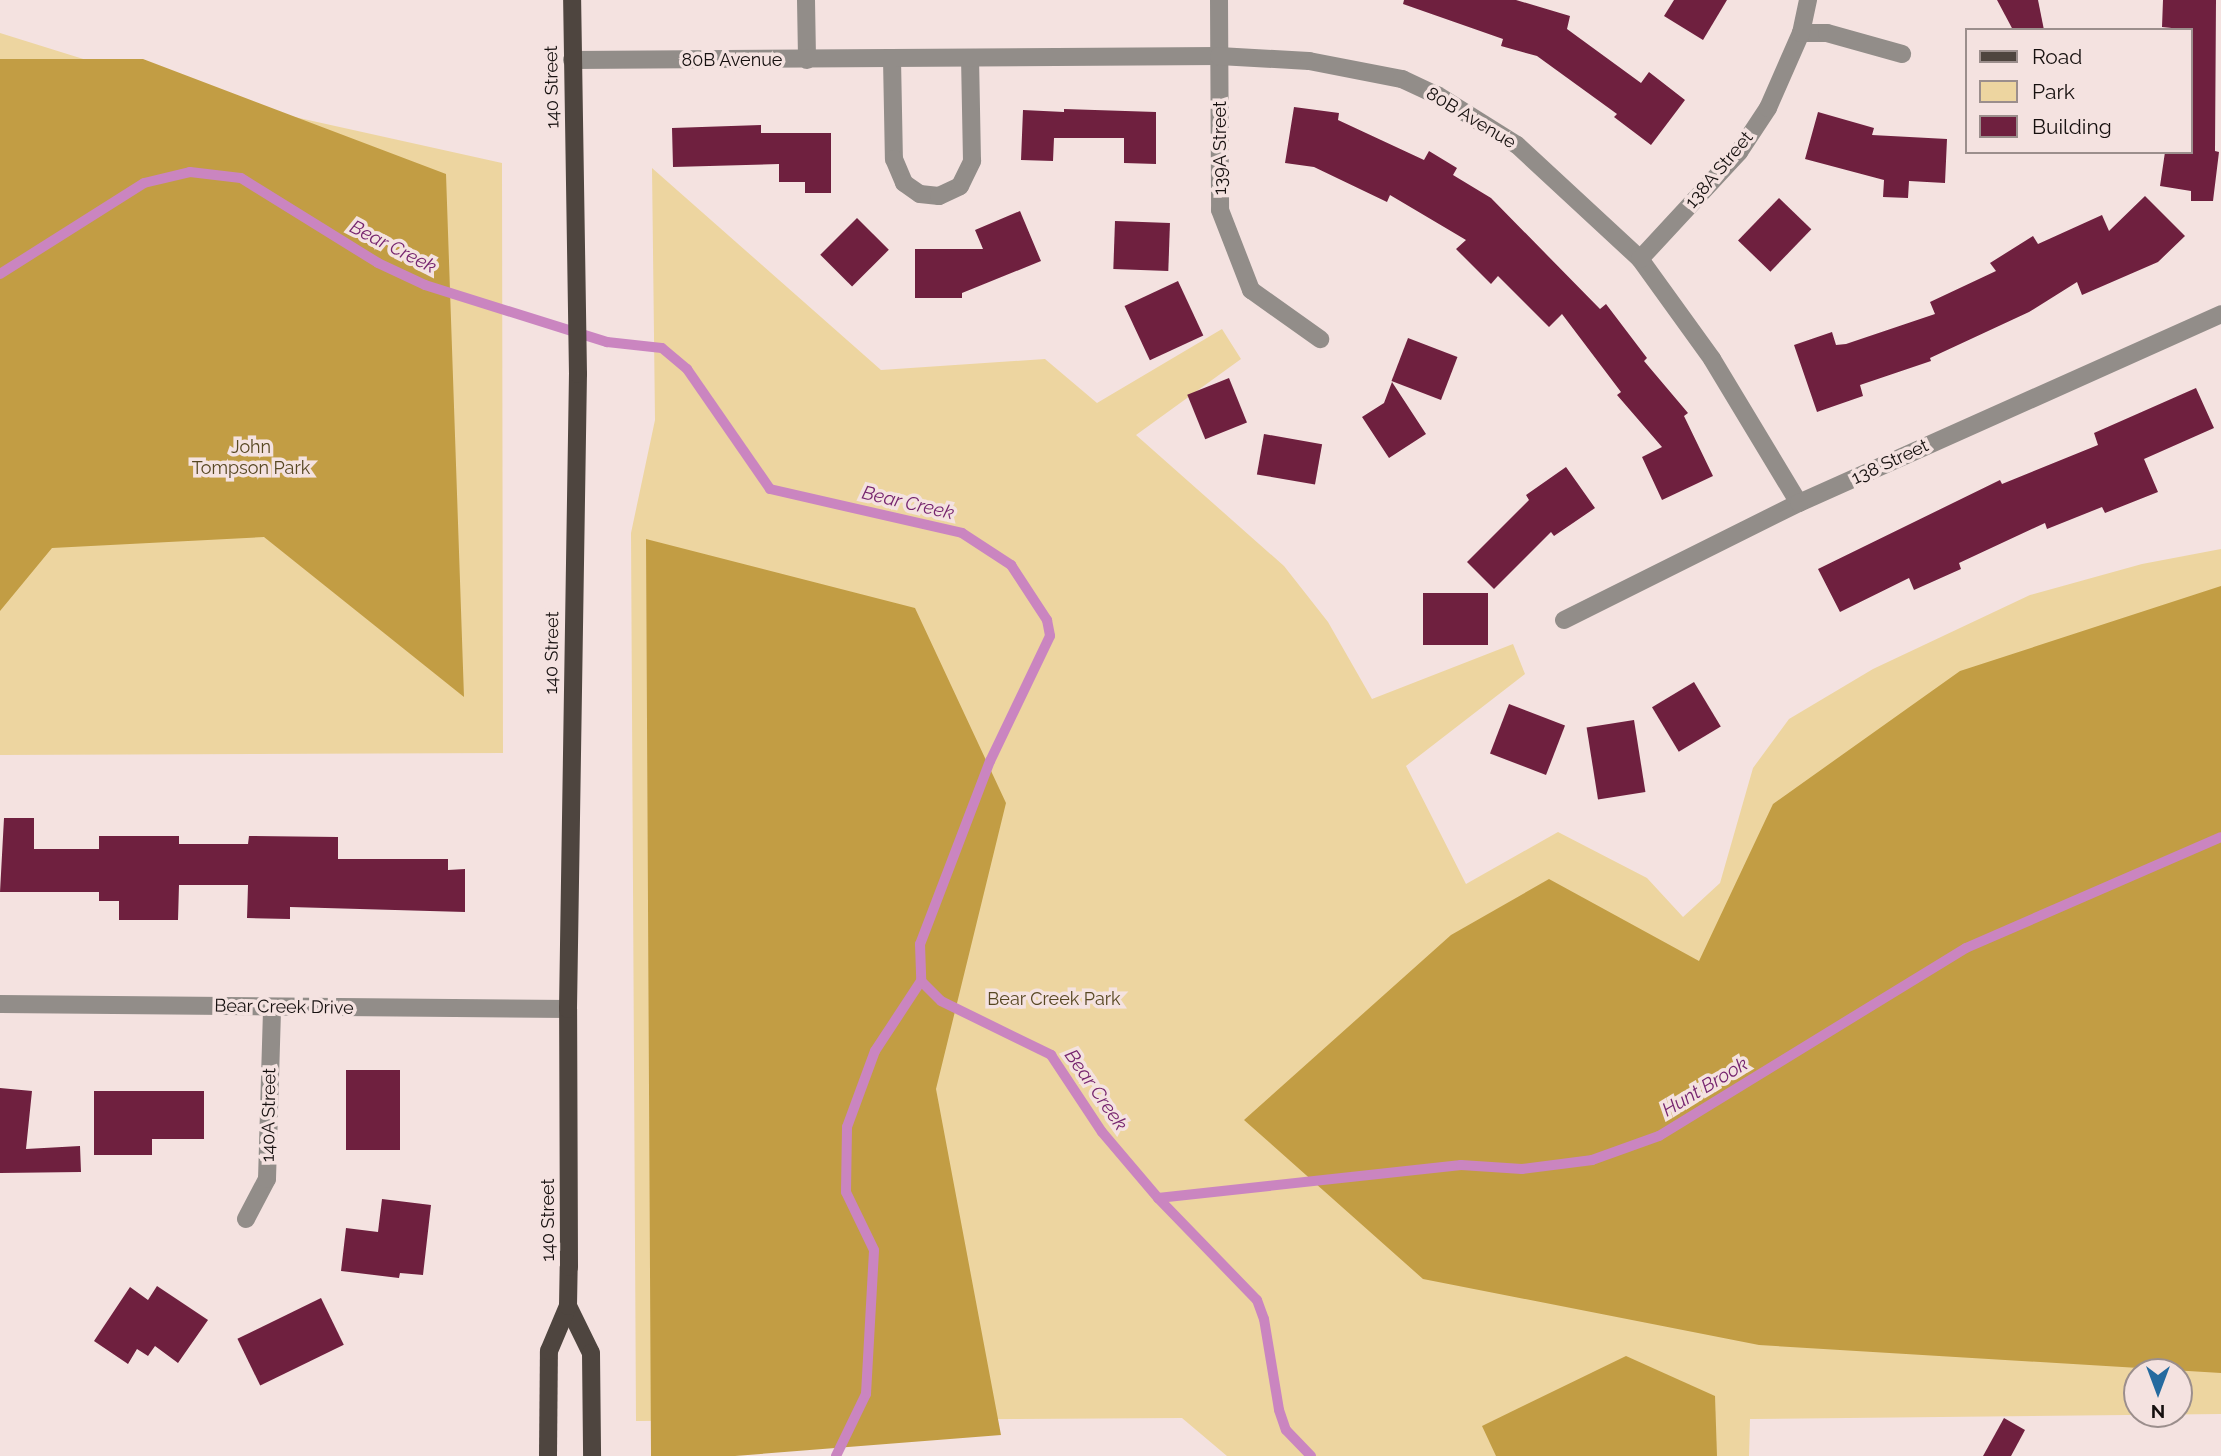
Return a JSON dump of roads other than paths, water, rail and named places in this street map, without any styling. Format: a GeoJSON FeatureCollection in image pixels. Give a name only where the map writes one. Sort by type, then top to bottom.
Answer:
{"type":"FeatureCollection","features":[{"type":"Feature","properties":{"kind":"main road","name":"140 Street"},"geometry":{"type":"LineString","coordinates":[[548,1456],[549,1351],[568,1306],[568,1009],[578,374],[572,0]]}},
{"type":"Feature","properties":{"kind":"main road","name":"140 Street"},"geometry":{"type":"LineString","coordinates":[[568,1306],[591,1353],[592,1456]]}},
{"type":"Feature","properties":{"kind":"street"},"geometry":{"type":"LineString","coordinates":[[806,0],[807,60]]}},
{"type":"Feature","properties":{"kind":"street","name":"139A Street"},"geometry":{"type":"LineString","coordinates":[[1219,0],[1220,210],[1251,290],[1320,339]]}},
{"type":"Feature","properties":{"kind":"street","name":"138A Street"},"geometry":{"type":"LineString","coordinates":[[1640,259],[1739,152],[1768,108],[1801,33],[1808,0]]}},
{"type":"Feature","properties":{"kind":"street"},"geometry":{"type":"LineString","coordinates":[[1801,33],[1827,33],[1902,54]]}},
{"type":"Feature","properties":{"kind":"street","name":"80B Avenue"},"geometry":{"type":"LineString","coordinates":[[572,60],[1219,56],[1358,68],[1437,95],[1517,145],[1640,259],[1712,359],[1799,503]]}},
{"type":"Feature","properties":{"kind":"street"},"geometry":{"type":"LineString","coordinates":[[892,59],[894,159],[904,183],[920,194],[939,196],[960,186],[972,161],[970,58]]}},
{"type":"Feature","properties":{"kind":"street","name":"138 Street"},"geometry":{"type":"LineString","coordinates":[[1564,620],[1799,503],[2221,314]]}},
{"type":"Feature","properties":{"kind":"street","name":"Bear Creek Drive"},"geometry":{"type":"LineString","coordinates":[[0,1004],[568,1009]]}},
{"type":"Feature","properties":{"kind":"street","name":"140A Street"},"geometry":{"type":"LineString","coordinates":[[246,1219],[267,1179],[272,1007]]}},
{"type":"Feature","properties":{"kind":"waterway","name":"Bear Creek"},"geometry":{"type":"LineString","coordinates":[[0,274],[144,183],[190,172],[241,178],[378,263],[425,285],[607,342],[662,348],[687,369],[770,489],[962,533],[1011,565],[1047,620],[1050,636],[990,761],[920,944],[921,981],[941,1001],[1051,1055],[1102,1132],[1158,1198],[1257,1300],[1264,1319],[1279,1410],[1286,1430],[1311,1456]]}},
{"type":"Feature","properties":{"kind":"waterway","name":"Hunt Brook"},"geometry":{"type":"LineString","coordinates":[[1158,1198],[1461,1165],[1522,1169],[1592,1160],[1659,1136],[1966,948],[2221,837]]}},
{"type":"Feature","properties":{"kind":"waterway"},"geometry":{"type":"LineString","coordinates":[[836,1456],[866,1394],[874,1250],[846,1192],[847,1127],[875,1051],[921,981]]}},
{"type":"Feature","properties":{"kind":"park label","name":"John Tompson Park"},"geometry":{"type":"Point","coordinates":[251,458]}},
{"type":"Feature","properties":{"kind":"park label","name":"Bear Creek Park"},"geometry":{"type":"Point","coordinates":[1054,999]}}]}
